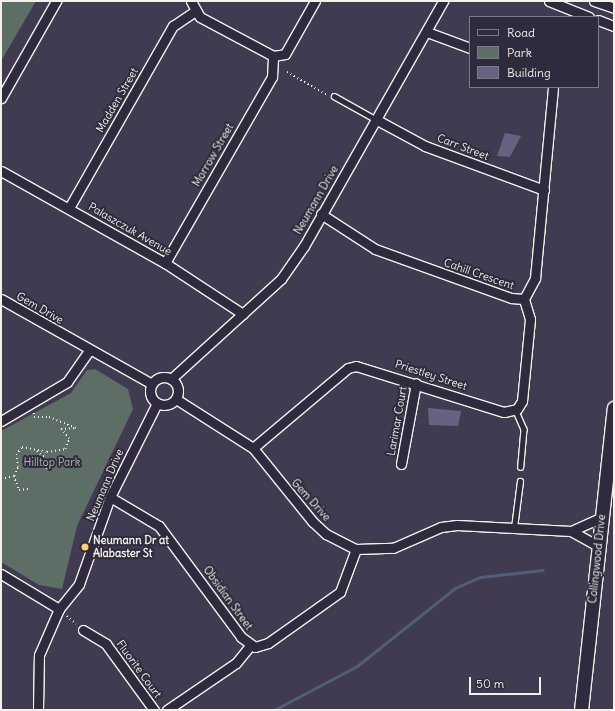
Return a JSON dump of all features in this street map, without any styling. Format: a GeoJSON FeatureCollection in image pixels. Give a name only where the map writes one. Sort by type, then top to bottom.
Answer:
{"type":"FeatureCollection","features":[{"type":"Feature","properties":{"kind":"main road","name":"Collingwood Drive"},"geometry":{"type":"LineString","coordinates":[[581,710],[614,408]]}},
{"type":"Feature","properties":{"kind":"street"},"geometry":{"type":"LineString","coordinates":[[1,98],[56,1]]}},
{"type":"Feature","properties":{"kind":"street"},"geometry":{"type":"LineString","coordinates":[[190,1],[194,12],[273,56],[285,54],[315,1]]}},
{"type":"Feature","properties":{"kind":"street","name":"Neumann Drive"},"geometry":{"type":"LineString","coordinates":[[171,379],[281,278],[377,120],[443,1]]}},
{"type":"Feature","properties":{"kind":"street"},"geometry":{"type":"LineString","coordinates":[[549,1],[586,16]]}},
{"type":"Feature","properties":{"kind":"street"},"geometry":{"type":"LineString","coordinates":[[594,1],[614,8]]}},
{"type":"Feature","properties":{"kind":"street","name":"Madden Street"},"geometry":{"type":"LineString","coordinates":[[69,208],[173,26],[194,12]]}},
{"type":"Feature","properties":{"kind":"street"},"geometry":{"type":"LineString","coordinates":[[599,20],[614,26]]}},
{"type":"Feature","properties":{"kind":"street"},"geometry":{"type":"LineString","coordinates":[[427,32],[469,48]]}},
{"type":"Feature","properties":{"kind":"street","name":"Morrow Street"},"geometry":{"type":"LineString","coordinates":[[165,263],[272,77],[273,56]]}},
{"type":"Feature","properties":{"kind":"street","name":"Cahill Crescent"},"geometry":{"type":"LineString","coordinates":[[321,214],[375,249],[510,298],[524,299],[535,278],[553,88]]}},
{"type":"Feature","properties":{"kind":"street","name":"Carr Street"},"geometry":{"type":"LineString","coordinates":[[377,120],[425,146],[544,190]]}},
{"type":"Feature","properties":{"kind":"street","name":"Palaszczuk Avenue"},"geometry":{"type":"LineString","coordinates":[[1,170],[165,263],[243,314]]}},
{"type":"Feature","properties":{"kind":"street","name":"Gem Drive"},"geometry":{"type":"LineString","coordinates":[[1,299],[89,350],[152,384]]}},
{"type":"Feature","properties":{"kind":"street"},"geometry":{"type":"LineString","coordinates":[[515,409],[522,401],[530,319],[524,299]]}},
{"type":"Feature","properties":{"kind":"street"},"geometry":{"type":"LineString","coordinates":[[1,421],[67,382],[89,350]]}},
{"type":"Feature","properties":{"kind":"street","name":"Priestley Street"},"geometry":{"type":"LineString","coordinates":[[253,448],[348,368],[366,367],[504,412],[515,409]]}},
{"type":"Feature","properties":{"kind":"street"},"geometry":{"type":"LineString","coordinates":[[158,378],[171,379],[178,389],[176,399],[166,405],[157,403],[151,397],[152,384],[158,378]]}},
{"type":"Feature","properties":{"kind":"street","name":"Larimar Court"},"geometry":{"type":"LineString","coordinates":[[402,464],[416,383]]}},
{"type":"Feature","properties":{"kind":"street","name":"Gem Drive"},"geometry":{"type":"LineString","coordinates":[[176,399],[253,448],[313,522],[356,549]]}},
{"type":"Feature","properties":{"kind":"street","name":"Neumann Drive"},"geometry":{"type":"LineString","coordinates":[[38,710],[39,655],[59,609],[79,584],[110,497],[157,403]]}},
{"type":"Feature","properties":{"kind":"street","name":"Obsidian Street"},"geometry":{"type":"LineString","coordinates":[[110,497],[162,530],[250,646],[268,642],[340,592],[356,549]]}},
{"type":"Feature","properties":{"kind":"street"},"geometry":{"type":"LineString","coordinates":[[571,531],[602,517]]}},
{"type":"Feature","properties":{"kind":"street"},"geometry":{"type":"LineString","coordinates":[[356,549],[393,548],[441,527],[457,525],[571,531],[598,546]]}},
{"type":"Feature","properties":{"kind":"street"},"geometry":{"type":"LineString","coordinates":[[1,574],[59,609]]}},
{"type":"Feature","properties":{"kind":"street","name":"Fluorite Court"},"geometry":{"type":"LineString","coordinates":[[83,630],[106,644],[154,710]]}},
{"type":"Feature","properties":{"kind":"street","name":"Fluorite Court"},"geometry":{"type":"LineString","coordinates":[[167,710],[236,663],[250,646]]}},
{"type":"Feature","properties":{"kind":"lane"},"geometry":{"type":"LineString","coordinates":[[334,96],[377,120]]}},
{"type":"Feature","properties":{"kind":"lane"},"geometry":{"type":"LineString","coordinates":[[515,409],[524,429],[521,467]]}},
{"type":"Feature","properties":{"kind":"lane"},"geometry":{"type":"LineString","coordinates":[[514,528],[520,480]]}},
{"type":"Feature","properties":{"kind":"path"},"geometry":{"type":"LineString","coordinates":[[28,489],[19,490],[14,476],[18,467],[16,455],[22,448],[36,450],[65,449],[69,439],[61,429],[76,428],[56,418],[34,417],[34,411]]}},
{"type":"Feature","properties":{"kind":"path"},"geometry":{"type":"LineString","coordinates":[[36,450],[48,460],[47,470]]}},
{"type":"Feature","properties":{"kind":"path"},"geometry":{"type":"LineString","coordinates":[[1,479],[14,476]]}},
{"type":"Feature","properties":{"kind":"path"},"geometry":{"type":"LineString","coordinates":[[59,609],[83,630]]}},
{"type":"Feature","properties":{"kind":"green space"},"geometry":{"type":"Polygon","coordinates":[[[1,1],[36,1],[1,61],[1,1]]]}},
{"type":"Feature","properties":{"kind":"green space","name":"Hilltop Park"},"geometry":{"type":"Polygon","coordinates":[[[95,369],[128,389],[133,409],[77,526],[62,589],[39,585],[1,562],[1,431],[71,393],[87,370],[95,369]]]}},
{"type":"Feature","properties":{"kind":"building"},"geometry":{"type":"Polygon","coordinates":[[[505,133],[521,136],[510,157],[497,156],[505,133]]]}},
{"type":"Feature","properties":{"kind":"building"},"geometry":{"type":"Polygon","coordinates":[[[428,408],[461,411],[458,426],[429,425],[428,408]]]}},
{"type":"Feature","properties":{"kind":"waterway"},"geometry":{"type":"LineString","coordinates":[[274,710],[357,666],[455,588],[480,577],[543,570]]}},
{"type":"Feature","properties":{"kind":"place","name":"Neumann Dr at Alabaster St"},"geometry":{"type":"Point","coordinates":[85,547]}}]}
